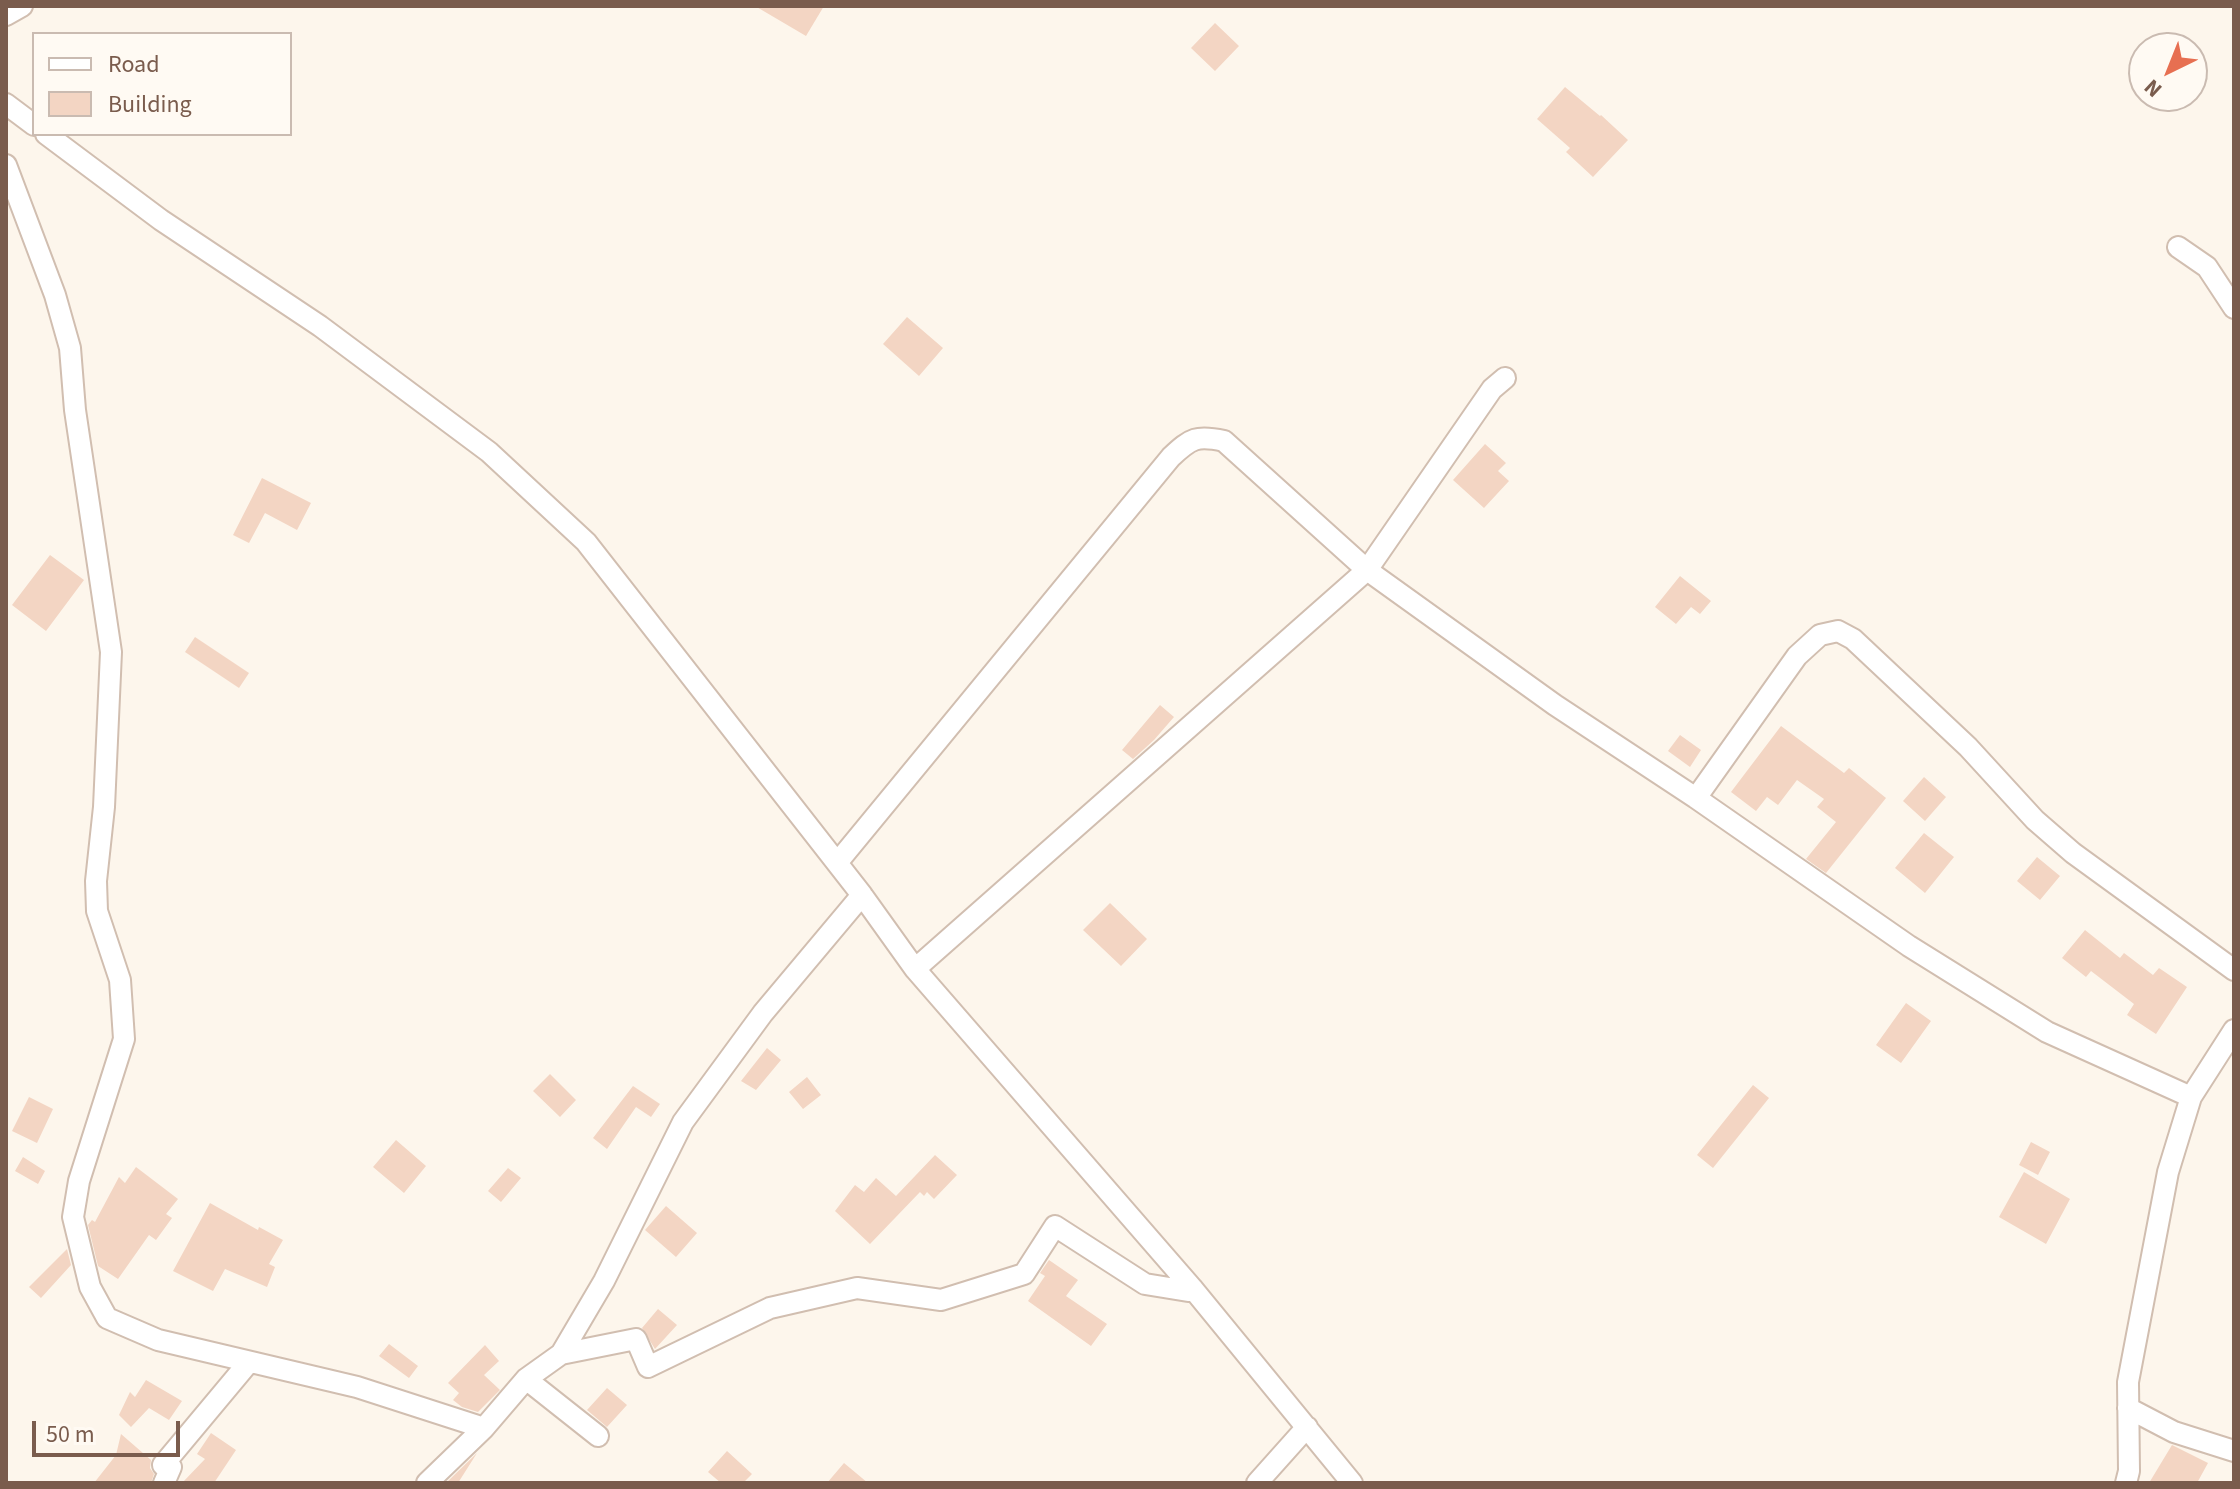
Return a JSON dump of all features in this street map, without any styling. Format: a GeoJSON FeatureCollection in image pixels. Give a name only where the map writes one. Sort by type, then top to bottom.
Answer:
{"type":"FeatureCollection","features":[{"type":"Feature","properties":{"kind":"street"},"geometry":{"type":"LineString","coordinates":[[6,15],[22,6]]}},
{"type":"Feature","properties":{"kind":"street"},"geometry":{"type":"LineString","coordinates":[[6,104],[32,124]]}},
{"type":"Feature","properties":{"kind":"street"},"geometry":{"type":"LineString","coordinates":[[49,136],[161,220],[320,326],[489,452],[586,542],[862,895],[915,969],[1193,1289],[1352,1483]]}},
{"type":"Feature","properties":{"kind":"street"},"geometry":{"type":"LineString","coordinates":[[6,165],[55,295],[70,348],[75,410],[111,652],[104,807],[96,881],[97,911],[120,980],[124,1039],[79,1181],[73,1217],[90,1287],[107,1318],[158,1340],[357,1387],[484,1428]]}},
{"type":"Feature","properties":{"kind":"street"},"geometry":{"type":"LineString","coordinates":[[2178,247],[2207,267],[2234,308]]}},
{"type":"Feature","properties":{"kind":"street"},"geometry":{"type":"LineString","coordinates":[[915,969],[1367,570],[1492,389],[1505,378]]}},
{"type":"Feature","properties":{"kind":"street"},"geometry":{"type":"LineString","coordinates":[[837,863],[1160,469],[1186,442],[1203,436],[1224,441],[1367,570],[1555,705],[1696,798],[1909,946],[2047,1032],[2191,1097]]}},
{"type":"Feature","properties":{"kind":"street"},"geometry":{"type":"LineString","coordinates":[[1696,798],[1797,656],[1820,635],[1838,631],[1853,639],[1968,747],[2035,820],[2073,853],[2234,970]]}},
{"type":"Feature","properties":{"kind":"street"},"geometry":{"type":"LineString","coordinates":[[427,1483],[484,1428],[526,1379],[561,1354],[604,1281],[683,1122],[763,1013],[862,895]]}},
{"type":"Feature","properties":{"kind":"street"},"geometry":{"type":"LineString","coordinates":[[2126,1483],[2129,1471],[2128,1382],[2168,1172],[2191,1097],[2234,1030]]}},
{"type":"Feature","properties":{"kind":"street"},"geometry":{"type":"LineString","coordinates":[[561,1354],[636,1339],[648,1367],[770,1308],[843,1291],[857,1288],[941,1300],[960,1296],[1024,1274],[1055,1226],[1145,1284],[1188,1291],[1193,1289]]}},
{"type":"Feature","properties":{"kind":"street"},"geometry":{"type":"LineString","coordinates":[[164,1483],[171,1467],[163,1465],[249,1362]]}},
{"type":"Feature","properties":{"kind":"street"},"geometry":{"type":"LineString","coordinates":[[526,1379],[598,1436]]}},
{"type":"Feature","properties":{"kind":"street"},"geometry":{"type":"LineString","coordinates":[[2128,1408],[2174,1432],[2234,1451]]}},
{"type":"Feature","properties":{"kind":"street"},"geometry":{"type":"LineString","coordinates":[[1257,1483],[1307,1427]]}},
{"type":"Feature","properties":{"kind":"building"},"geometry":{"type":"Polygon","coordinates":[[[755,6],[824,6],[806,36],[755,6]]]}},
{"type":"Feature","properties":{"kind":"building"},"geometry":{"type":"Polygon","coordinates":[[[1215,23],[1239,46],[1215,71],[1191,48],[1215,23]]]}},
{"type":"Feature","properties":{"kind":"building"},"geometry":{"type":"Polygon","coordinates":[[[1565,87],[1628,140],[1593,177],[1566,152],[1570,148],[1537,119],[1565,87]]]}},
{"type":"Feature","properties":{"kind":"building"},"geometry":{"type":"Polygon","coordinates":[[[907,317],[943,348],[919,376],[883,344],[907,317]]]}},
{"type":"Feature","properties":{"kind":"building"},"geometry":{"type":"Polygon","coordinates":[[[1485,444],[1506,463],[1498,471],[1509,481],[1484,508],[1453,480],[1485,444]]]}},
{"type":"Feature","properties":{"kind":"building"},"geometry":{"type":"Polygon","coordinates":[[[262,478],[311,503],[297,530],[265,513],[249,543],[233,535],[262,478]]]}},
{"type":"Feature","properties":{"kind":"building"},"geometry":{"type":"Polygon","coordinates":[[[50,555],[84,580],[46,631],[12,605],[50,555]]]}},
{"type":"Feature","properties":{"kind":"building"},"geometry":{"type":"Polygon","coordinates":[[[1680,576],[1711,601],[1700,614],[1691,607],[1676,624],[1655,607],[1680,576]]]}},
{"type":"Feature","properties":{"kind":"building"},"geometry":{"type":"Polygon","coordinates":[[[195,637],[249,673],[239,688],[185,652],[195,637]]]}},
{"type":"Feature","properties":{"kind":"building"},"geometry":{"type":"Polygon","coordinates":[[[1160,705],[1174,717],[1133,759],[1122,750],[1160,705]]]}},
{"type":"Feature","properties":{"kind":"building"},"geometry":{"type":"Polygon","coordinates":[[[1781,726],[1844,773],[1849,768],[1886,798],[1826,873],[1806,859],[1836,822],[1817,807],[1824,799],[1797,780],[1778,805],[1767,797],[1756,811],[1731,792],[1781,726]]]}},
{"type":"Feature","properties":{"kind":"building"},"geometry":{"type":"Polygon","coordinates":[[[1680,735],[1701,750],[1690,767],[1668,751],[1680,735]]]}},
{"type":"Feature","properties":{"kind":"building"},"geometry":{"type":"Polygon","coordinates":[[[1924,777],[1946,797],[1925,821],[1903,801],[1924,777]]]}},
{"type":"Feature","properties":{"kind":"building"},"geometry":{"type":"Polygon","coordinates":[[[1924,833],[1954,857],[1925,893],[1895,868],[1924,833]]]}},
{"type":"Feature","properties":{"kind":"building"},"geometry":{"type":"Polygon","coordinates":[[[2037,857],[2060,876],[2040,900],[2017,881],[2037,857]]]}},
{"type":"Feature","properties":{"kind":"building"},"geometry":{"type":"Polygon","coordinates":[[[1110,903],[1147,939],[1121,966],[1083,930],[1110,903]]]}},
{"type":"Feature","properties":{"kind":"building"},"geometry":{"type":"Polygon","coordinates":[[[2085,930],[2120,958],[2124,953],[2153,975],[2159,968],[2187,987],[2156,1034],[2127,1015],[2134,1004],[2091,971],[2086,977],[2062,958],[2085,930]]]}},
{"type":"Feature","properties":{"kind":"building"},"geometry":{"type":"Polygon","coordinates":[[[1906,1003],[1931,1021],[1901,1063],[1876,1045],[1906,1003]]]}},
{"type":"Feature","properties":{"kind":"building"},"geometry":{"type":"Polygon","coordinates":[[[767,1048],[781,1060],[756,1090],[741,1081],[767,1048]]]}},
{"type":"Feature","properties":{"kind":"building"},"geometry":{"type":"Polygon","coordinates":[[[550,1074],[576,1100],[560,1117],[533,1091],[550,1074]]]}},
{"type":"Feature","properties":{"kind":"building"},"geometry":{"type":"Polygon","coordinates":[[[807,1077],[821,1095],[803,1109],[789,1092],[807,1077]]]}},
{"type":"Feature","properties":{"kind":"building"},"geometry":{"type":"Polygon","coordinates":[[[1753,1085],[1769,1098],[1713,1168],[1697,1155],[1753,1085]]]}},
{"type":"Feature","properties":{"kind":"building"},"geometry":{"type":"Polygon","coordinates":[[[633,1086],[660,1104],[651,1117],[636,1107],[607,1149],[593,1138],[633,1086]]]}},
{"type":"Feature","properties":{"kind":"building"},"geometry":{"type":"Polygon","coordinates":[[[29,1097],[53,1109],[37,1143],[12,1131],[29,1097]]]}},
{"type":"Feature","properties":{"kind":"building"},"geometry":{"type":"Polygon","coordinates":[[[396,1140],[426,1166],[404,1193],[373,1167],[396,1140]]]}},
{"type":"Feature","properties":{"kind":"building"},"geometry":{"type":"Polygon","coordinates":[[[2031,1142],[2050,1152],[2038,1175],[2019,1165],[2031,1142]]]}},
{"type":"Feature","properties":{"kind":"building"},"geometry":{"type":"Polygon","coordinates":[[[935,1155],[957,1175],[934,1199],[927,1192],[924,1196],[920,1192],[870,1244],[835,1211],[855,1185],[864,1192],[876,1178],[896,1196],[935,1155]]]}},
{"type":"Feature","properties":{"kind":"building"},"geometry":{"type":"Polygon","coordinates":[[[23,1157],[45,1171],[38,1184],[15,1171],[23,1157]]]}},
{"type":"Feature","properties":{"kind":"building"},"geometry":{"type":"Polygon","coordinates":[[[136,1167],[178,1199],[166,1214],[172,1218],[156,1240],[149,1235],[118,1279],[98,1266],[88,1225],[92,1220],[95,1222],[119,1177],[125,1183],[136,1167]]]}},
{"type":"Feature","properties":{"kind":"building"},"geometry":{"type":"Polygon","coordinates":[[[508,1168],[521,1178],[501,1202],[488,1191],[508,1168]]]}},
{"type":"Feature","properties":{"kind":"building"},"geometry":{"type":"Polygon","coordinates":[[[2024,1172],[2070,1199],[2046,1244],[1999,1217],[2024,1172]]]}},
{"type":"Feature","properties":{"kind":"building"},"geometry":{"type":"Polygon","coordinates":[[[210,1203],[283,1240],[269,1264],[275,1267],[267,1287],[225,1269],[213,1291],[173,1271],[210,1203]]]}},
{"type":"Feature","properties":{"kind":"building"},"geometry":{"type":"Polygon","coordinates":[[[666,1206],[697,1233],[676,1257],[645,1230],[666,1206]]]}},
{"type":"Feature","properties":{"kind":"building"},"geometry":{"type":"Polygon","coordinates":[[[67,1249],[71,1265],[41,1298],[29,1287],[67,1249]]]}},
{"type":"Feature","properties":{"kind":"building"},"geometry":{"type":"Polygon","coordinates":[[[1049,1260],[1078,1280],[1066,1296],[1107,1324],[1091,1346],[1028,1301],[1045,1276],[1040,1273],[1049,1260]]]}},
{"type":"Feature","properties":{"kind":"building"},"geometry":{"type":"Polygon","coordinates":[[[658,1309],[677,1325],[655,1349],[642,1328],[658,1309]]]}},
{"type":"Feature","properties":{"kind":"building"},"geometry":{"type":"Polygon","coordinates":[[[389,1344],[418,1366],[409,1378],[379,1356],[389,1344]]]}},
{"type":"Feature","properties":{"kind":"building"},"geometry":{"type":"Polygon","coordinates":[[[485,1345],[499,1361],[484,1375],[500,1390],[478,1412],[462,1407],[453,1400],[459,1393],[448,1383],[485,1345]]]}},
{"type":"Feature","properties":{"kind":"building"},"geometry":{"type":"Polygon","coordinates":[[[146,1380],[182,1401],[169,1420],[149,1408],[131,1427],[119,1415],[130,1392],[135,1397],[146,1380]]]}},
{"type":"Feature","properties":{"kind":"building"},"geometry":{"type":"Polygon","coordinates":[[[607,1388],[627,1405],[607,1427],[587,1410],[607,1388]]]}},
{"type":"Feature","properties":{"kind":"building"},"geometry":{"type":"Polygon","coordinates":[[[211,1433],[236,1450],[214,1483],[182,1483],[205,1459],[197,1454],[211,1433]]]}},
{"type":"Feature","properties":{"kind":"building"},"geometry":{"type":"Polygon","coordinates":[[[121,1434],[151,1460],[150,1468],[154,1474],[151,1483],[94,1483],[116,1455],[121,1434]]]}},
{"type":"Feature","properties":{"kind":"building"},"geometry":{"type":"Polygon","coordinates":[[[2172,1445],[2208,1463],[2197,1483],[2149,1483],[2172,1445]]]}},
{"type":"Feature","properties":{"kind":"building"},"geometry":{"type":"Polygon","coordinates":[[[727,1451],[752,1474],[743,1483],[721,1483],[708,1472],[727,1451]]]}},
{"type":"Feature","properties":{"kind":"building"},"geometry":{"type":"Polygon","coordinates":[[[477,1453],[458,1483],[446,1483],[477,1453]]]}},
{"type":"Feature","properties":{"kind":"building"},"geometry":{"type":"Polygon","coordinates":[[[844,1463],[868,1483],[827,1483],[844,1463]]]}}]}
